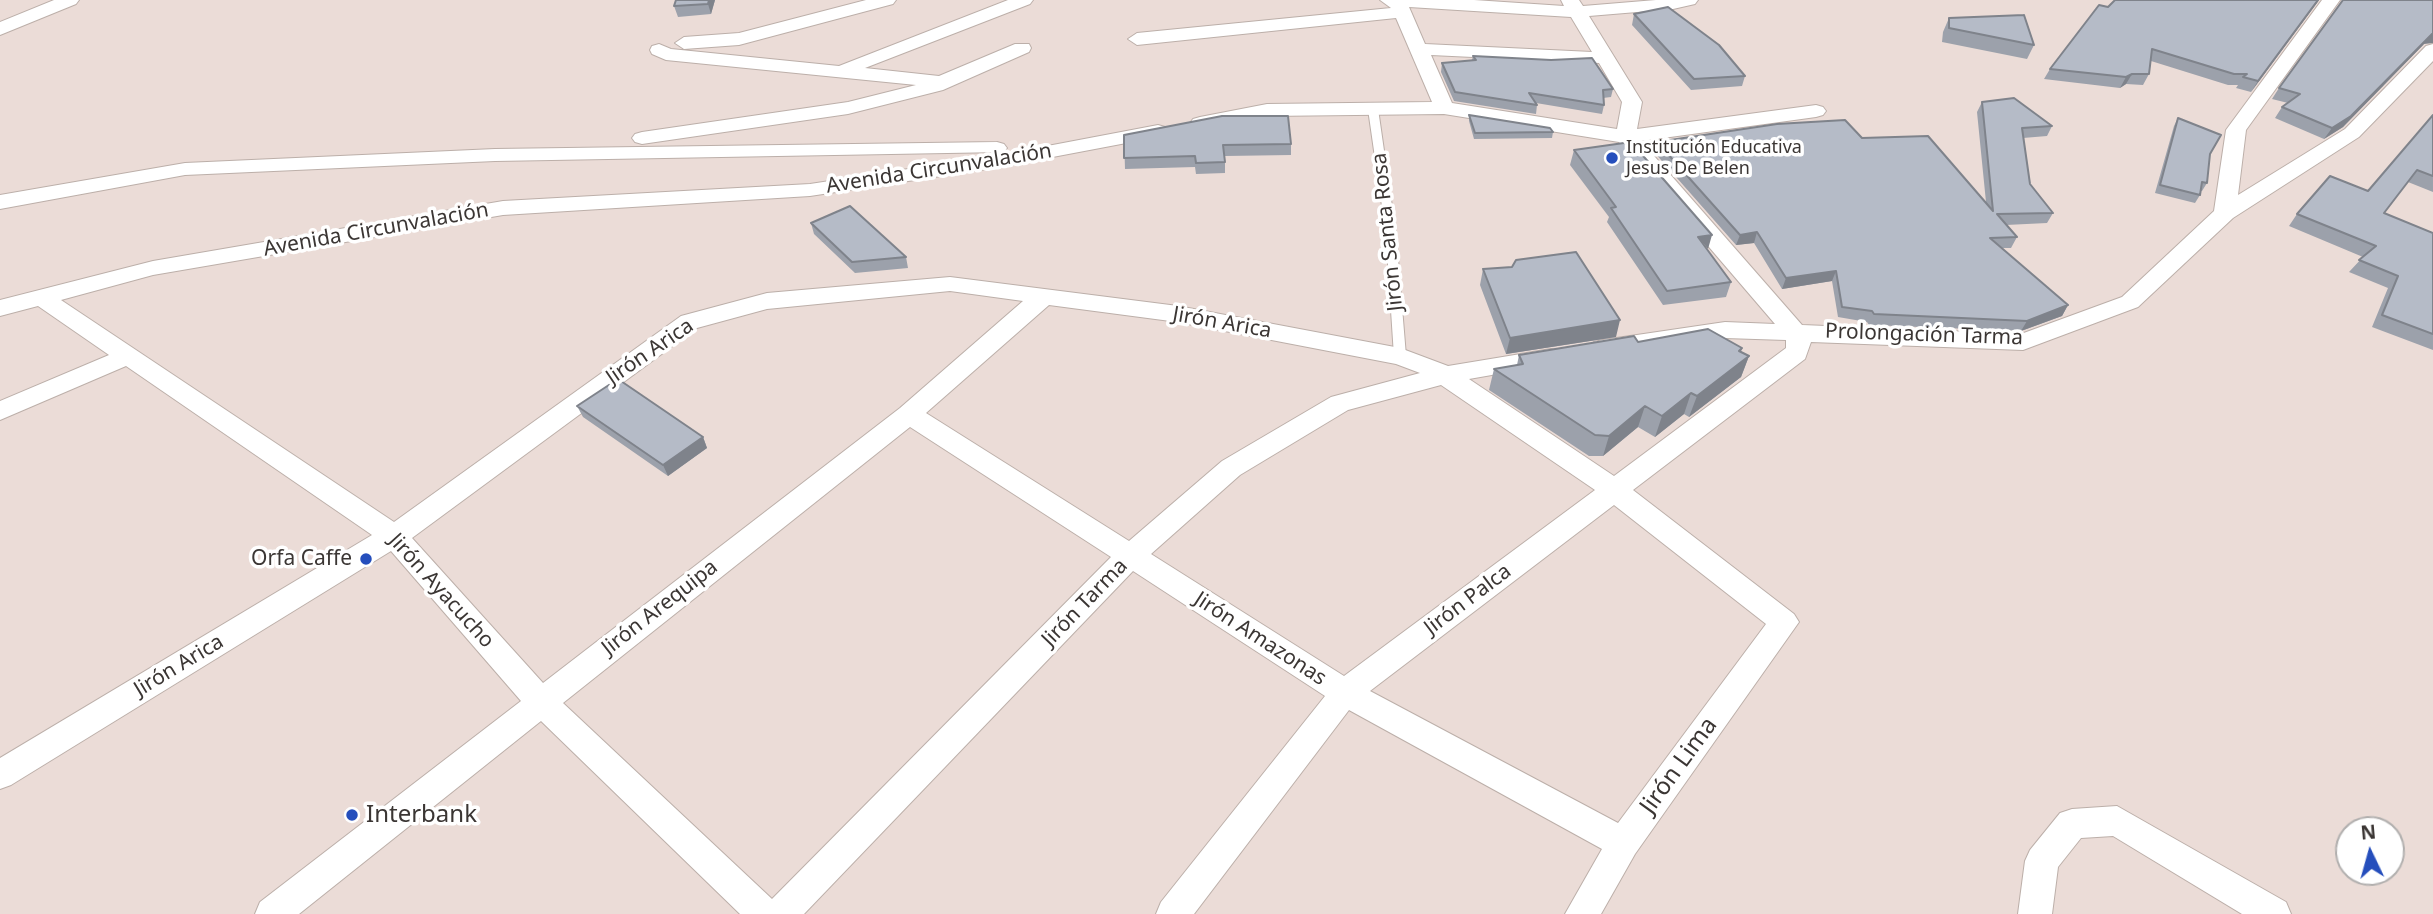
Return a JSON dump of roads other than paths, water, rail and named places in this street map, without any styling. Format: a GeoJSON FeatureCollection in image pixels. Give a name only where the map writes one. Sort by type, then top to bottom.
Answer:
{"type":"FeatureCollection","features":[{"type":"Feature","properties":{"kind":"street"},"geometry":{"type":"LineString","coordinates":[[0,29],[70,0]]}},
{"type":"Feature","properties":{"kind":"street"},"geometry":{"type":"LineString","coordinates":[[887,0],[739,39],[667,45],[659,50],[666,54],[933,80],[939,83]]}},
{"type":"Feature","properties":{"kind":"street"},"geometry":{"type":"LineString","coordinates":[[842,71],[1024,0]]}},
{"type":"Feature","properties":{"kind":"street"},"geometry":{"type":"LineString","coordinates":[[1137,38],[1397,3],[1573,6],[1673,4],[1689,0]]}},
{"type":"Feature","properties":{"kind":"street"},"geometry":{"type":"LineString","coordinates":[[2224,213],[2236,130],[2331,0]]}},
{"type":"Feature","properties":{"kind":"street"},"geometry":{"type":"LineString","coordinates":[[1397,3],[1444,108]]}},
{"type":"Feature","properties":{"kind":"street"},"geometry":{"type":"LineString","coordinates":[[1573,6],[1632,102],[1626,137],[1794,331]]}},
{"type":"Feature","properties":{"kind":"street"},"geometry":{"type":"LineString","coordinates":[[534,155],[571,146],[683,133],[848,108],[936,86],[1022,48]]}},
{"type":"Feature","properties":{"kind":"street"},"geometry":{"type":"LineString","coordinates":[[1418,49],[1605,58]]}},
{"type":"Feature","properties":{"kind":"street","name":"Prolongación Tarma"},"geometry":{"type":"LineString","coordinates":[[1445,375],[1725,330],[2022,342],[2130,302],[2224,213],[2352,133],[2433,50]]}},
{"type":"Feature","properties":{"kind":"street","name":"Avenida Circunvalación"},"geometry":{"type":"LineString","coordinates":[[0,308],[153,268],[503,208],[810,190],[1000,161],[1267,110],[1444,108],[1626,137],[1816,111]]}},
{"type":"Feature","properties":{"kind":"street"},"geometry":{"type":"LineString","coordinates":[[0,202],[185,169],[534,155],[1076,146]]}},
{"type":"Feature","properties":{"kind":"street","name":"Jirón Arica"},"geometry":{"type":"LineString","coordinates":[[0,775],[394,536],[689,322],[767,301],[950,284],[1178,314],[1400,356],[1445,375]]}},
{"type":"Feature","properties":{"kind":"street","name":"Jirón Arequipa"},"geometry":{"type":"LineString","coordinates":[[272,914],[909,414],[1044,296]]}},
{"type":"Feature","properties":{"kind":"street","name":"Jirón Ayacucho"},"geometry":{"type":"LineString","coordinates":[[41,297],[394,536],[540,702],[764,914]]}},
{"type":"Feature","properties":{"kind":"street","name":"Jirón Palca"},"geometry":{"type":"LineString","coordinates":[[1173,914],[1345,693],[1796,353],[1800,344],[1794,331]]}},
{"type":"Feature","properties":{"kind":"street"},"geometry":{"type":"LineString","coordinates":[[0,411],[128,356]]}},
{"type":"Feature","properties":{"kind":"street"},"geometry":{"type":"LineString","coordinates":[[1445,375],[1614,490],[1784,622]]}},
{"type":"Feature","properties":{"kind":"street","name":"Jirón Tarma"},"geometry":{"type":"LineString","coordinates":[[781,914],[1130,556],[1231,468],[1340,402],[1445,375]]}},
{"type":"Feature","properties":{"kind":"street","name":"Jirón Amazonas"},"geometry":{"type":"LineString","coordinates":[[909,414],[1345,693],[1623,843]]}},
{"type":"Feature","properties":{"kind":"street","name":"Jirón Lima"},"geometry":{"type":"LineString","coordinates":[[1582,914],[1623,843],[1784,622]]}},
{"type":"Feature","properties":{"kind":"street"},"geometry":{"type":"LineString","coordinates":[[2035,914],[2042,861],[2072,824],[2117,821],[2274,914]]}},
{"type":"Feature","properties":{"kind":"lane","name":"Jirón Santa Rosa"},"geometry":{"type":"LineString","coordinates":[[1373,109],[1391,234],[1400,356]]}},
{"type":"Feature","properties":{"kind":"place","name":"Institución Educativa Jesus De Belen"},"geometry":{"type":"Point","coordinates":[1612,158]}},
{"type":"Feature","properties":{"kind":"place","name":"Orfa Caffe"},"geometry":{"type":"Point","coordinates":[366,559]}},
{"type":"Feature","properties":{"kind":"place","name":"Interbank"},"geometry":{"type":"Point","coordinates":[352,815]}}]}
